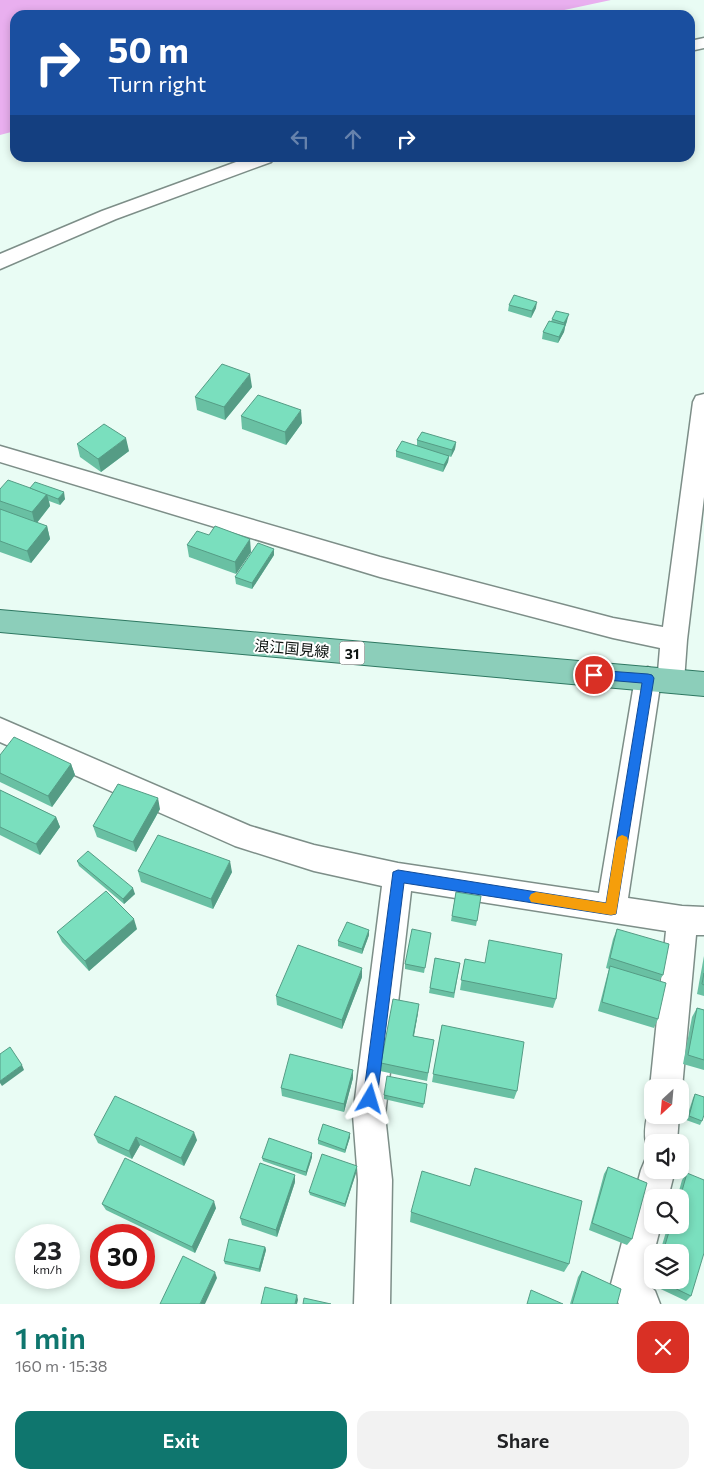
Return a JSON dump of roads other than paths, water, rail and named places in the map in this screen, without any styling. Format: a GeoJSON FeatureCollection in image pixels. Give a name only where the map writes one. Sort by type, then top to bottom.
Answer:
{"type":"FeatureCollection","features":[{"type":"Feature","properties":{"kind":"main road","name":"浪江国見線"},"geometry":{"type":"LineString","coordinates":[[0,621],[704,684]]}},
{"type":"Feature","properties":{"kind":"street"},"geometry":{"type":"LineString","coordinates":[[0,262],[109,215],[253,162]]}},
{"type":"Feature","properties":{"kind":"street"},"geometry":{"type":"LineString","coordinates":[[611,910],[660,680],[674,640],[704,402]]}},
{"type":"Feature","properties":{"kind":"street"},"geometry":{"type":"LineString","coordinates":[[0,454],[371,564],[604,626],[674,640]]}},
{"type":"Feature","properties":{"kind":"street"},"geometry":{"type":"LineString","coordinates":[[0,730],[246,837],[314,858],[398,876],[693,921],[667,1079]]}},
{"type":"Feature","properties":{"kind":"street"},"geometry":{"type":"LineString","coordinates":[[372,1304],[375,1180],[368,1115],[398,876]]}},
{"type":"Feature","properties":{"kind":"street"},"geometry":{"type":"LineString","coordinates":[[642,1304],[628,1288],[656,1179]]}}]}
